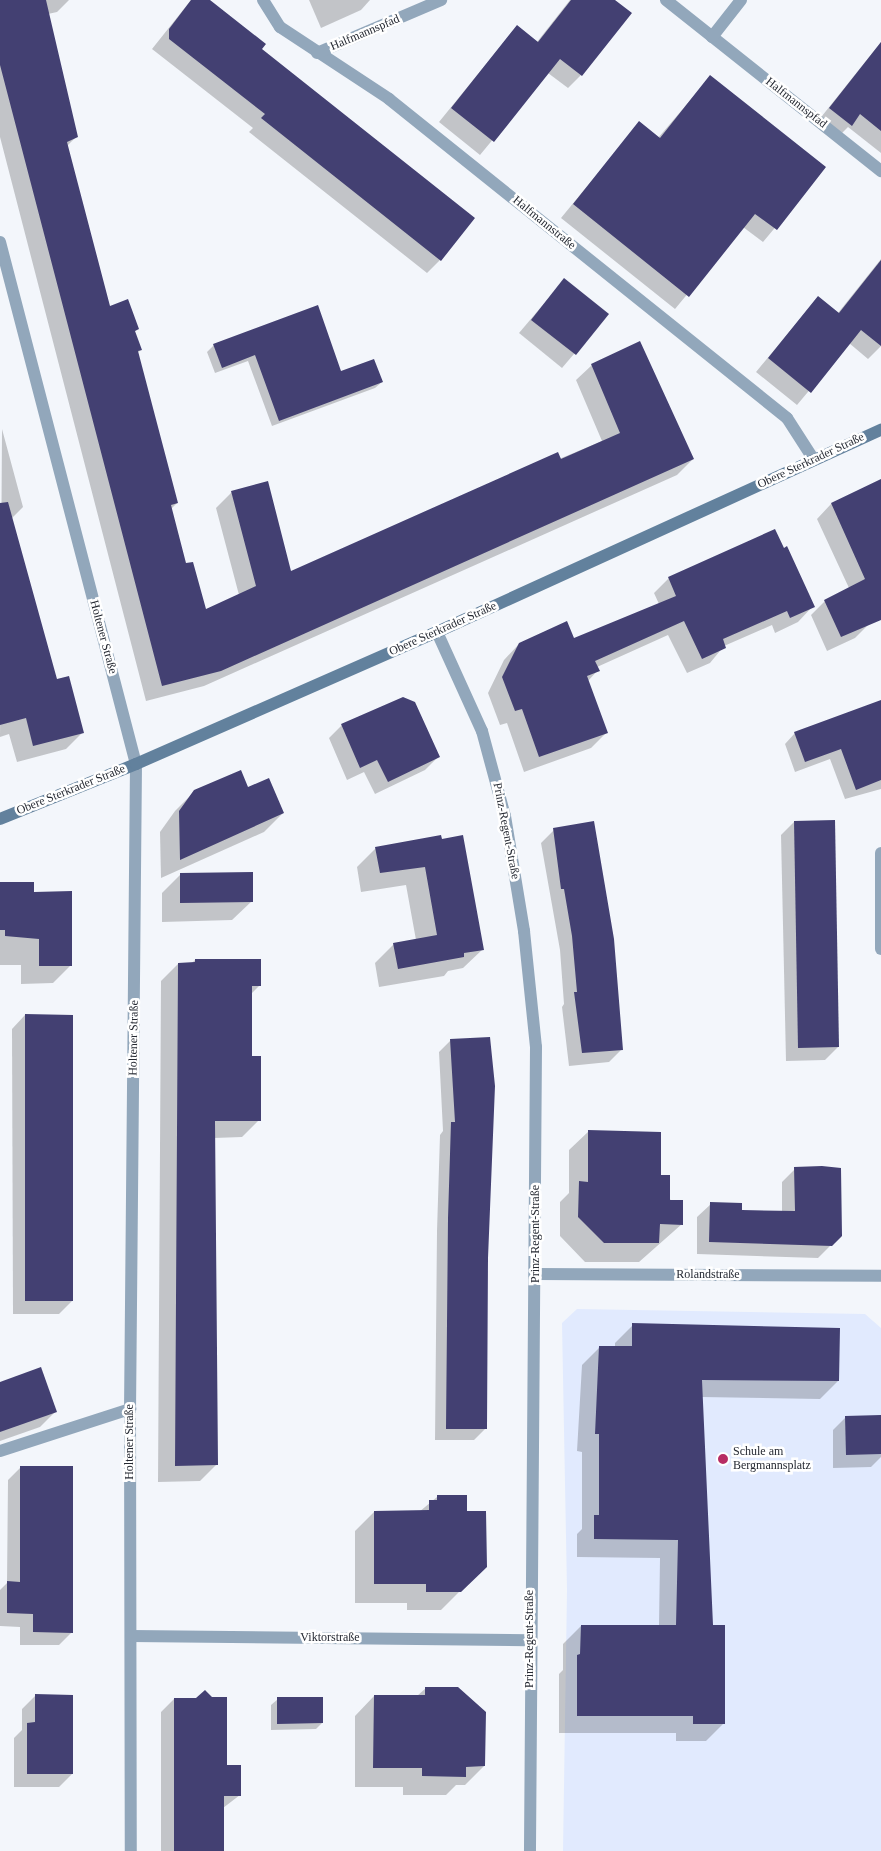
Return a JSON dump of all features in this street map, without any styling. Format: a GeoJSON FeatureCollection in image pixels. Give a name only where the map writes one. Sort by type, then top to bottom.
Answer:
{"type":"FeatureCollection","features":[{"type":"Feature","properties":{"kind":"street","name":"Halfmannstraße"},"geometry":{"type":"LineString","coordinates":[[263,0],[280,27],[389,99],[786,418],[814,460]]}},
{"type":"Feature","properties":{"kind":"street","name":"Halfmannspfad"},"geometry":{"type":"LineString","coordinates":[[317,53],[441,0]]}},
{"type":"Feature","properties":{"kind":"street","name":"Halfmannspfad"},"geometry":{"type":"LineString","coordinates":[[666,0],[881,169]]}},
{"type":"Feature","properties":{"kind":"street"},"geometry":{"type":"LineString","coordinates":[[712,37],[741,0]]}},
{"type":"Feature","properties":{"kind":"street","name":"Holtener Straße"},"geometry":{"type":"LineString","coordinates":[[0,242],[136,764],[130,1408],[131,1851]]}},
{"type":"Feature","properties":{"kind":"street","name":"Obere Sterkrader Straße"},"geometry":{"type":"LineString","coordinates":[[0,819],[136,764],[437,632],[881,430]]}},
{"type":"Feature","properties":{"kind":"street","name":"Prinz-Regent-Straße"},"geometry":{"type":"LineString","coordinates":[[437,632],[482,731],[505,816],[524,931],[536,1047],[536,1274],[529,1640],[530,1851]]}},
{"type":"Feature","properties":{"kind":"street"},"geometry":{"type":"LineString","coordinates":[[881,853],[881,949]]}},
{"type":"Feature","properties":{"kind":"street","name":"Rolandstraße"},"geometry":{"type":"LineString","coordinates":[[536,1274],[881,1276]]}},
{"type":"Feature","properties":{"kind":"street"},"geometry":{"type":"LineString","coordinates":[[0,1450],[130,1408]]}},
{"type":"Feature","properties":{"kind":"street","name":"Viktorstraße"},"geometry":{"type":"LineString","coordinates":[[130,1636],[529,1640]]}},
{"type":"Feature","properties":{"kind":"shaded area","name":"Schule am Bergmannsplatz"},"geometry":{"type":"Polygon","coordinates":[[[577,1309],[865,1314],[881,1328],[881,1851],[563,1851],[567,1590],[562,1323],[577,1309]]]}},
{"type":"Feature","properties":{"kind":"building"},"geometry":{"type":"Polygon","coordinates":[[[0,0],[46,0],[78,137],[67,142],[110,306],[128,299],[139,329],[135,331],[142,350],[138,351],[178,503],[171,505],[186,563],[193,562],[206,609],[256,586],[231,491],[268,481],[291,571],[558,452],[561,459],[620,433],[591,364],[640,341],[694,459],[221,671],[162,686],[0,65],[0,0]]]}},
{"type":"Feature","properties":{"kind":"building"},"geometry":{"type":"Polygon","coordinates":[[[191,0],[210,0],[266,44],[262,49],[475,218],[441,261],[261,118],[265,114],[169,39],[169,29],[191,0]]]}},
{"type":"Feature","properties":{"kind":"building"},"geometry":{"type":"Polygon","coordinates":[[[571,0],[615,0],[632,13],[582,76],[560,59],[494,142],[451,108],[517,25],[538,42],[571,0]]]}},
{"type":"Feature","properties":{"kind":"building"},"geometry":{"type":"Polygon","coordinates":[[[881,42],[881,131],[860,114],[852,126],[829,108],[881,42]]]}},
{"type":"Feature","properties":{"kind":"building"},"geometry":{"type":"Polygon","coordinates":[[[710,75],[826,167],[777,230],[755,214],[689,297],[573,204],[639,121],[660,138],[710,75]]]}},
{"type":"Feature","properties":{"kind":"building"},"geometry":{"type":"Polygon","coordinates":[[[881,260],[881,346],[861,330],[811,393],[768,358],[818,296],[839,313],[881,260]]]}},
{"type":"Feature","properties":{"kind":"building"},"geometry":{"type":"Polygon","coordinates":[[[564,278],[609,314],[576,355],[531,320],[564,278]]]}},
{"type":"Feature","properties":{"kind":"building"},"geometry":{"type":"Polygon","coordinates":[[[318,305],[341,371],[374,359],[383,382],[279,421],[255,355],[222,368],[213,344],[318,305]]]}},
{"type":"Feature","properties":{"kind":"building"},"geometry":{"type":"Polygon","coordinates":[[[881,479],[881,620],[841,637],[824,600],[865,579],[831,503],[881,479]]]}},
{"type":"Feature","properties":{"kind":"building"},"geometry":{"type":"Polygon","coordinates":[[[8,502],[57,679],[69,676],[84,733],[33,746],[26,718],[0,725],[0,503],[8,502]]]}},
{"type":"Feature","properties":{"kind":"building"},"geometry":{"type":"Polygon","coordinates":[[[775,529],[784,548],[787,546],[815,607],[790,618],[787,611],[723,639],[726,648],[702,659],[684,621],[595,661],[600,671],[587,676],[608,733],[539,757],[522,709],[515,711],[502,677],[519,643],[567,621],[574,638],[676,596],[668,577],[775,529]]]}},
{"type":"Feature","properties":{"kind":"building"},"geometry":{"type":"Polygon","coordinates":[[[403,697],[415,702],[440,757],[388,782],[377,760],[360,768],[341,724],[403,697]]]}},
{"type":"Feature","properties":{"kind":"building"},"geometry":{"type":"Polygon","coordinates":[[[881,700],[881,780],[856,790],[841,749],[805,762],[794,732],[881,700]]]}},
{"type":"Feature","properties":{"kind":"building"},"geometry":{"type":"Polygon","coordinates":[[[241,770],[248,787],[269,778],[284,813],[180,860],[179,811],[194,790],[241,770]]]}},
{"type":"Feature","properties":{"kind":"building"},"geometry":{"type":"Polygon","coordinates":[[[835,820],[839,1047],[798,1048],[794,821],[835,820]]]}},
{"type":"Feature","properties":{"kind":"building"},"geometry":{"type":"Polygon","coordinates":[[[594,821],[614,939],[623,1050],[582,1053],[574,992],[577,992],[572,936],[564,889],[561,889],[553,828],[594,821]]]}},
{"type":"Feature","properties":{"kind":"building"},"geometry":{"type":"Polygon","coordinates":[[[441,835],[442,839],[463,835],[484,950],[464,953],[464,957],[398,969],[393,943],[437,935],[425,867],[380,873],[375,847],[441,835]]]}},
{"type":"Feature","properties":{"kind":"building"},"geometry":{"type":"Polygon","coordinates":[[[253,872],[253,902],[180,903],[180,873],[253,872]]]}},
{"type":"Feature","properties":{"kind":"building"},"geometry":{"type":"Polygon","coordinates":[[[0,882],[34,882],[34,892],[72,891],[72,966],[39,966],[39,939],[5,936],[5,930],[0,930],[0,882]]]}},
{"type":"Feature","properties":{"kind":"building"},"geometry":{"type":"Polygon","coordinates":[[[195,959],[261,959],[261,986],[252,986],[252,1056],[261,1056],[261,1121],[215,1121],[218,1465],[175,1466],[178,963],[195,962],[195,959]]]}},
{"type":"Feature","properties":{"kind":"building"},"geometry":{"type":"Polygon","coordinates":[[[25,1014],[73,1015],[73,1301],[25,1301],[25,1014]]]}},
{"type":"Feature","properties":{"kind":"building"},"geometry":{"type":"Polygon","coordinates":[[[490,1037],[495,1086],[488,1258],[487,1429],[446,1429],[448,1218],[451,1122],[455,1122],[450,1039],[490,1037]]]}},
{"type":"Feature","properties":{"kind":"building"},"geometry":{"type":"Polygon","coordinates":[[[588,1130],[661,1132],[661,1175],[670,1175],[670,1200],[683,1200],[683,1225],[660,1224],[659,1243],[604,1243],[578,1217],[579,1181],[588,1182],[588,1130]]]}},
{"type":"Feature","properties":{"kind":"building"},"geometry":{"type":"Polygon","coordinates":[[[822,1166],[841,1168],[842,1236],[832,1246],[709,1242],[710,1202],[742,1203],[742,1210],[795,1211],[794,1167],[822,1166]]]}},
{"type":"Feature","properties":{"kind":"building"},"geometry":{"type":"Polygon","coordinates":[[[632,1323],[840,1328],[839,1381],[702,1380],[713,1625],[725,1625],[725,1724],[693,1724],[693,1716],[577,1716],[577,1655],[580,1654],[581,1625],[676,1625],[678,1540],[594,1539],[594,1515],[599,1515],[599,1434],[595,1434],[599,1346],[632,1346],[632,1323]]]}},
{"type":"Feature","properties":{"kind":"building"},"geometry":{"type":"Polygon","coordinates":[[[41,1367],[57,1412],[0,1432],[0,1382],[41,1367]]]}},
{"type":"Feature","properties":{"kind":"building"},"geometry":{"type":"Polygon","coordinates":[[[881,1415],[881,1454],[846,1455],[845,1416],[881,1415]]]}},
{"type":"Feature","properties":{"kind":"building"},"geometry":{"type":"Polygon","coordinates":[[[20,1466],[73,1466],[73,1633],[33,1632],[33,1614],[7,1613],[7,1581],[20,1582],[20,1466]]]}},
{"type":"Feature","properties":{"kind":"building"},"geometry":{"type":"Polygon","coordinates":[[[437,1495],[467,1495],[467,1511],[486,1511],[487,1567],[461,1592],[426,1592],[426,1584],[374,1584],[374,1511],[429,1510],[429,1500],[437,1500],[437,1495]]]}},
{"type":"Feature","properties":{"kind":"building"},"geometry":{"type":"Polygon","coordinates":[[[425,1687],[458,1687],[486,1712],[485,1766],[466,1767],[466,1777],[422,1776],[422,1768],[373,1768],[374,1695],[425,1695],[425,1687]]]}},
{"type":"Feature","properties":{"kind":"building"},"geometry":{"type":"Polygon","coordinates":[[[205,1690],[212,1697],[227,1697],[227,1765],[241,1765],[241,1796],[224,1796],[224,1851],[174,1851],[174,1698],[196,1698],[205,1690]]]}},
{"type":"Feature","properties":{"kind":"building"},"geometry":{"type":"Polygon","coordinates":[[[35,1694],[73,1695],[73,1774],[27,1774],[27,1723],[35,1722],[35,1694]]]}},
{"type":"Feature","properties":{"kind":"building"},"geometry":{"type":"Polygon","coordinates":[[[277,1697],[323,1697],[323,1723],[277,1724],[277,1697]]]}},
{"type":"Feature","properties":{"kind":"place","name":"Schule am Bergmannsplatz"},"geometry":{"type":"Point","coordinates":[723,1459]}}]}
